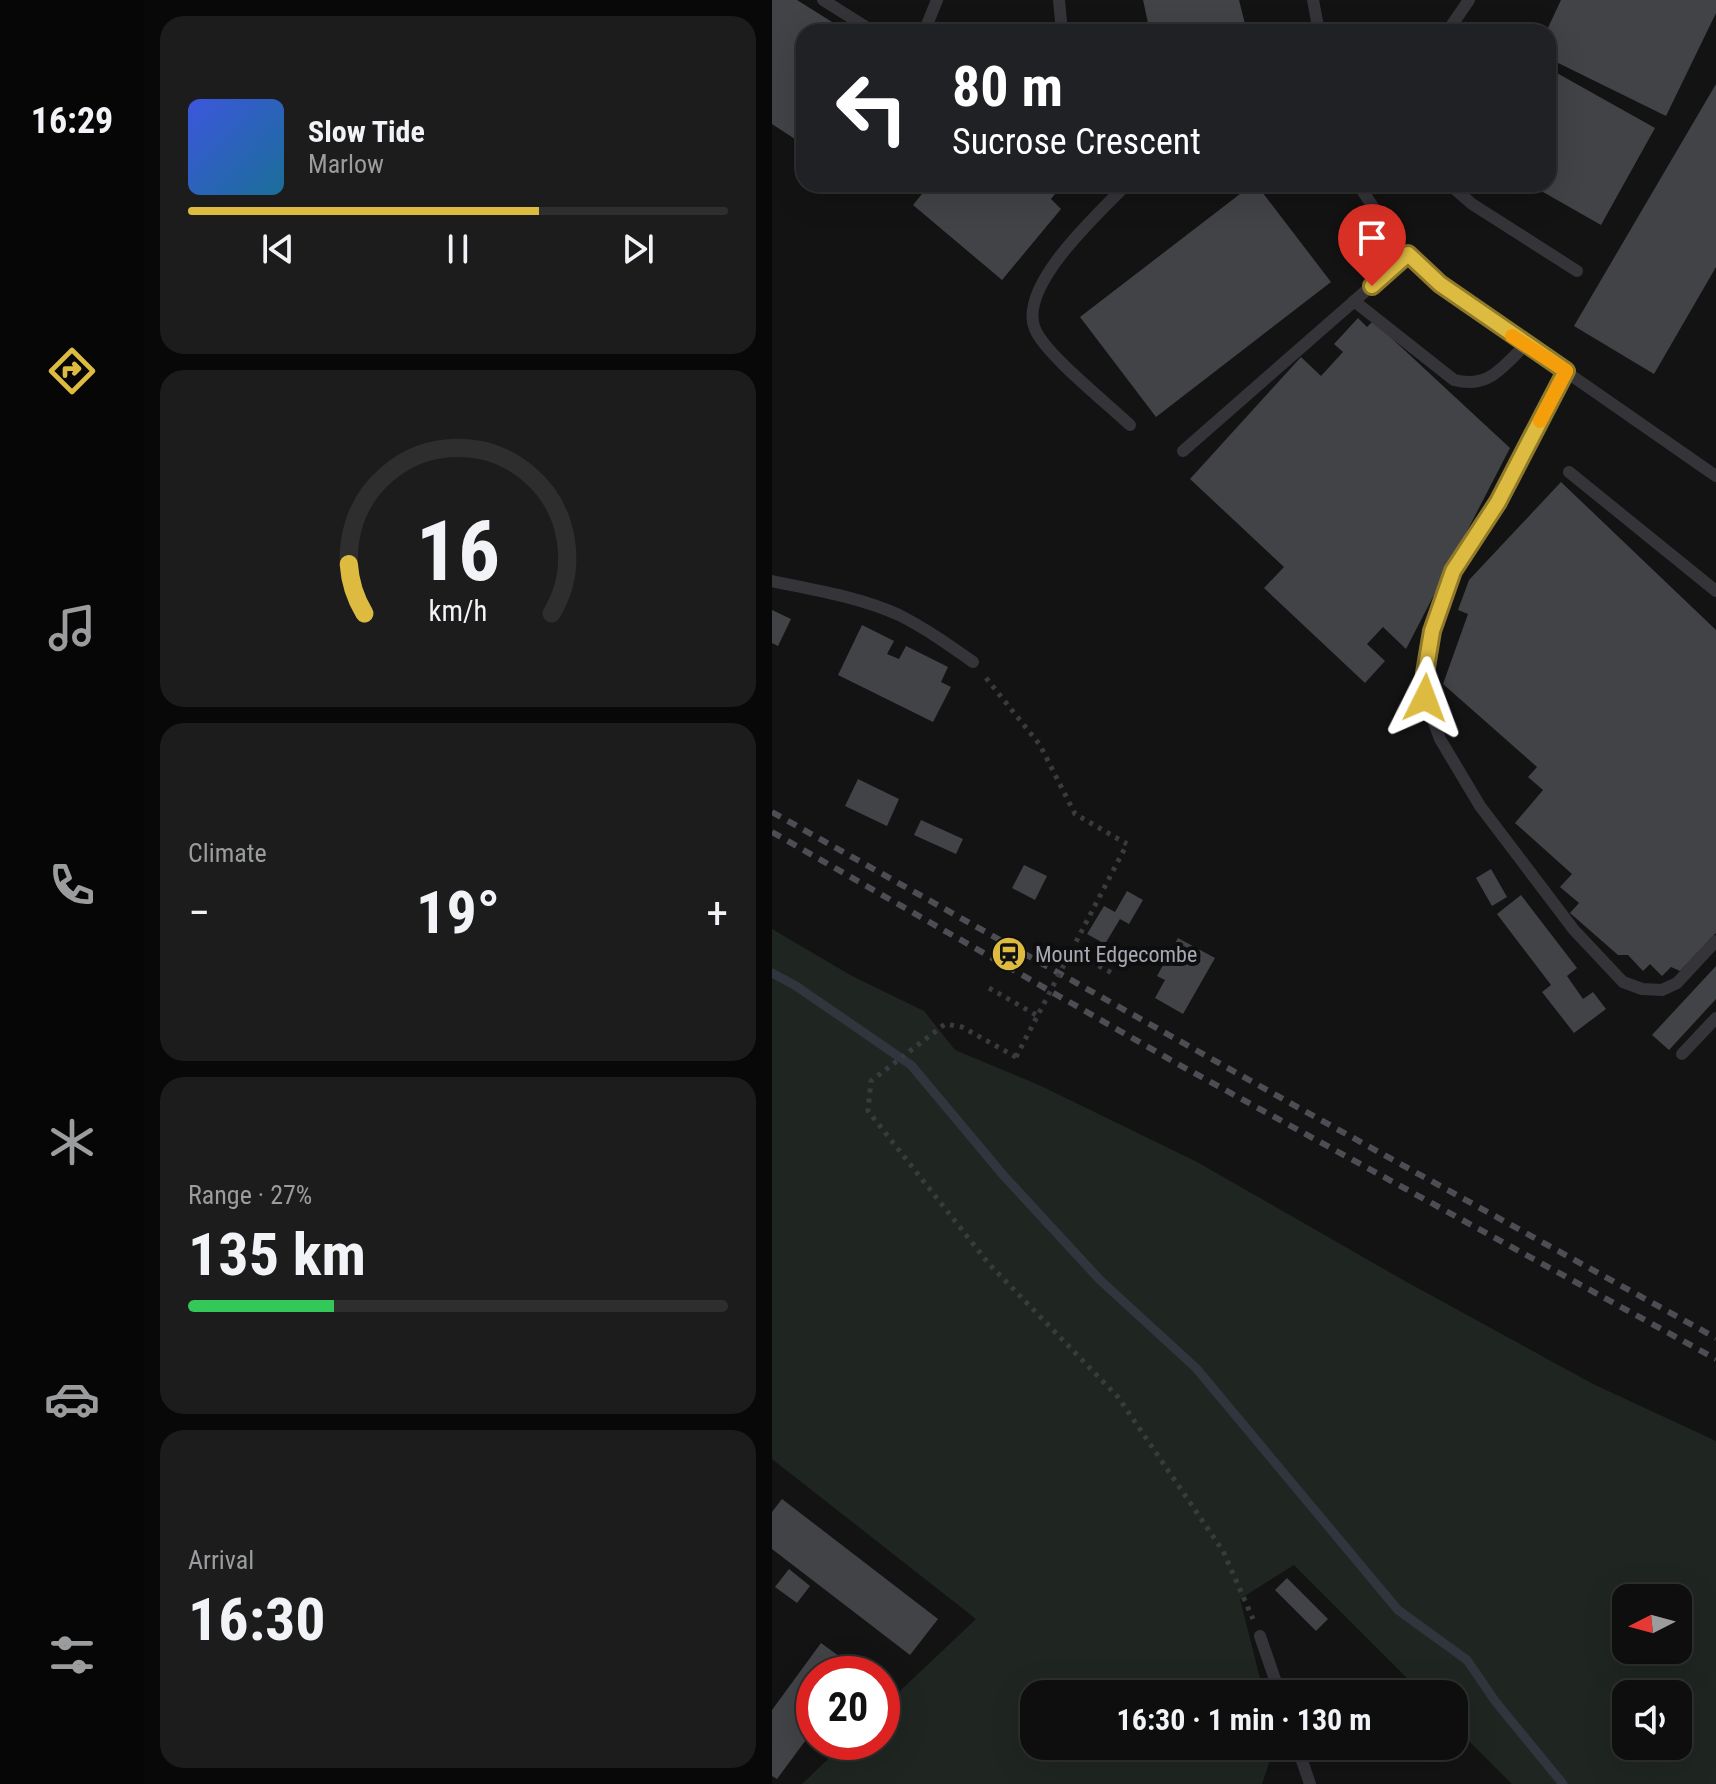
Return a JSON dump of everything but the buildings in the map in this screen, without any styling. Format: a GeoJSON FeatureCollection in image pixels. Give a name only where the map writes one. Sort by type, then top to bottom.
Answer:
{"type":"FeatureCollection","features":[{"type":"Feature","properties":{"kind":"lane"},"geometry":{"type":"LineString","coordinates":[[823,0],[861,24]]}},
{"type":"Feature","properties":{"kind":"lane"},"geometry":{"type":"LineString","coordinates":[[927,24],[937,0]]}},
{"type":"Feature","properties":{"kind":"lane"},"geometry":{"type":"LineString","coordinates":[[1059,0],[1061,24]]}},
{"type":"Feature","properties":{"kind":"lane"},"geometry":{"type":"LineString","coordinates":[[1313,0],[1318,24]]}},
{"type":"Feature","properties":{"kind":"lane"},"geometry":{"type":"LineString","coordinates":[[1452,24],[1469,0]]}},
{"type":"Feature","properties":{"kind":"lane"},"geometry":{"type":"LineString","coordinates":[[1119,192],[1062,251],[1039,291],[1033,310],[1033,325],[1040,338],[1130,425]]}},
{"type":"Feature","properties":{"kind":"lane"},"geometry":{"type":"LineString","coordinates":[[1363,192],[1378,218],[1408,254],[1440,284],[1716,476]]}},
{"type":"Feature","properties":{"kind":"lane"},"geometry":{"type":"LineString","coordinates":[[1458,192],[1577,271]]}},
{"type":"Feature","properties":{"kind":"lane"},"geometry":{"type":"LineString","coordinates":[[1183,451],[1408,254]]}},
{"type":"Feature","properties":{"kind":"lane"},"geometry":{"type":"LineString","coordinates":[[1354,301],[1454,380],[1470,384],[1486,381],[1526,345]]}},
{"type":"Feature","properties":{"kind":"lane"},"geometry":{"type":"LineString","coordinates":[[1566,371],[1498,502],[1453,571],[1432,631],[1425,673],[1425,698],[1440,739],[1480,806],[1574,930],[1623,982],[1642,989],[1662,990],[1677,983],[1716,941]]}},
{"type":"Feature","properties":{"kind":"lane"},"geometry":{"type":"LineString","coordinates":[[1569,472],[1716,591]]}},
{"type":"Feature","properties":{"kind":"lane"},"geometry":{"type":"LineString","coordinates":[[772,581],[897,614],[973,662]]}},
{"type":"Feature","properties":{"kind":"lane"},"geometry":{"type":"LineString","coordinates":[[1682,1054],[1716,1018]]}},
{"type":"Feature","properties":{"kind":"lane"},"geometry":{"type":"LineString","coordinates":[[1260,1636],[1275,1680]]}},
{"type":"Feature","properties":{"kind":"lane"},"geometry":{"type":"LineString","coordinates":[[1302,1760],[1310,1784]]}},
{"type":"Feature","properties":{"kind":"path"},"geometry":{"type":"LineString","coordinates":[[973,662],[1040,745],[1075,814],[1127,844],[1016,1057],[962,1027],[945,1024],[871,1081],[868,1111],[989,1264],[1118,1397],[1223,1551],[1260,1636]]}},
{"type":"Feature","properties":{"kind":"path"},"geometry":{"type":"LineString","coordinates":[[1072,952],[1116,975]]}},
{"type":"Feature","properties":{"kind":"path"},"geometry":{"type":"LineString","coordinates":[[989,988],[1038,1016]]}},
{"type":"Feature","properties":{"kind":"shaded area"},"geometry":{"type":"Polygon","coordinates":[[[772,929],[852,976],[924,1011],[955,1050],[1039,1085],[1197,1162],[1593,1384],[1716,1441],[1716,1784],[1512,1784],[1468,1740],[1468,1680],[1409,1680],[1294,1565],[1240,1599],[1260,1680],[1020,1680],[1020,1760],[1270,1760],[1262,1784],[802,1784],[827,1760],[900,1760],[900,1691],[976,1619],[772,1459],[772,929]]]}},
{"type":"Feature","properties":{"kind":"waterway"},"geometry":{"type":"LineString","coordinates":[[772,973],[796,986],[911,1065],[1004,1176],[1100,1280],[1196,1368],[1398,1610],[1467,1660],[1495,1701],[1563,1784]]}},
{"type":"Feature","properties":{"kind":"railway"},"geometry":{"type":"LineString","coordinates":[[772,812],[1716,1338]]}},
{"type":"Feature","properties":{"kind":"railway"},"geometry":{"type":"LineString","coordinates":[[772,832],[1176,1063],[1716,1359]]}},
{"type":"Feature","properties":{"kind":"slow traffic"},"geometry":{"type":"LineString","coordinates":[[1512,336],[1566,371],[1540,421]]}},
{"type":"Feature","properties":{"kind":"place","name":"Mount Edgecombe"},"geometry":{"type":"Point","coordinates":[1009,954]}},
{"type":"Feature","properties":{"kind":"route"},"geometry":{"type":"LineString","coordinates":[[1372,286],[1408,254],[1440,284],[1566,371],[1498,502],[1453,571],[1432,631],[1425,673],[1425,698]]}}]}
